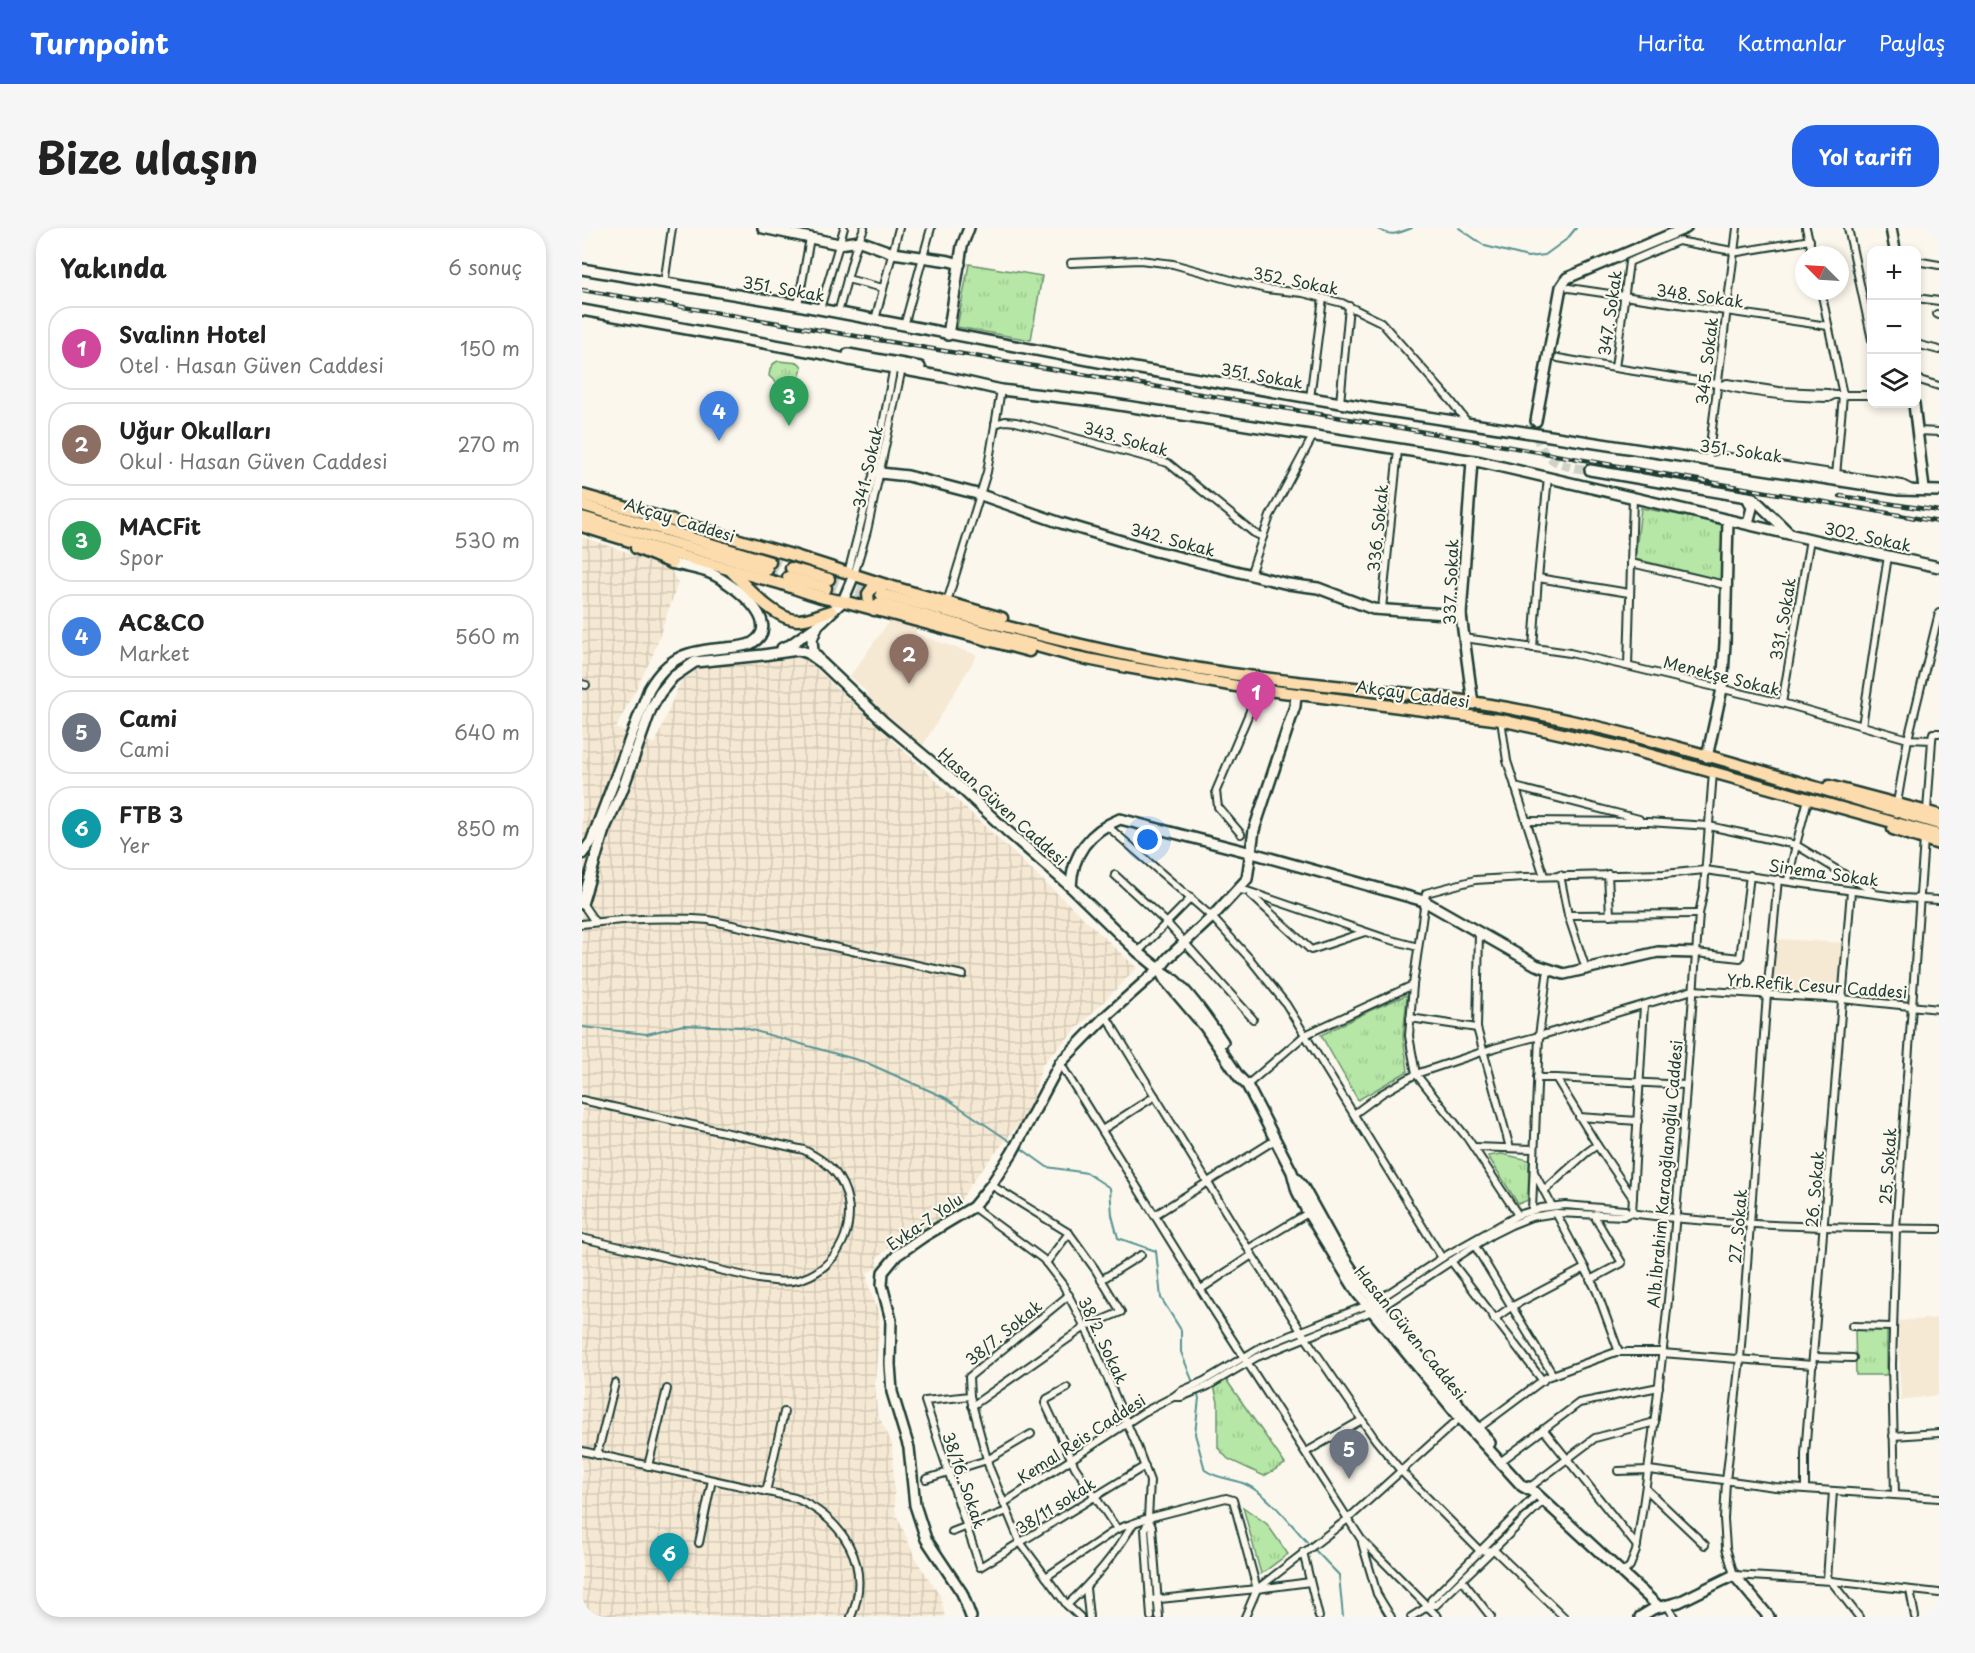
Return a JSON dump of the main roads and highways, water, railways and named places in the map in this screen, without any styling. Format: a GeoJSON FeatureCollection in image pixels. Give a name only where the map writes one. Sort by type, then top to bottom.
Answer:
{"type":"FeatureCollection","features":[{"type":"Feature","properties":{"kind":"highway"},"geometry":{"type":"LineString","coordinates":[[582,495],[851,574],[880,598]]}},
{"type":"Feature","properties":{"kind":"highway","name":"Akçay Caddesi"},"geometry":{"type":"LineString","coordinates":[[582,505],[768,566],[582,517]]}},
{"type":"Feature","properties":{"kind":"highway"},"geometry":{"type":"LineString","coordinates":[[582,526],[729,570],[771,580],[831,600],[880,598],[947,602],[1049,630],[1081,646]]}},
{"type":"Feature","properties":{"kind":"highway"},"geometry":{"type":"LineString","coordinates":[[612,536],[672,563]]}},
{"type":"Feature","properties":{"kind":"highway"},"geometry":{"type":"LineString","coordinates":[[729,570],[773,610],[790,619],[802,620],[831,611]]}},
{"type":"Feature","properties":{"kind":"highway"},"geometry":{"type":"LineString","coordinates":[[789,572],[828,583]]}},
{"type":"Feature","properties":{"kind":"highway","name":"Akçay Caddesi"},"geometry":{"type":"LineString","coordinates":[[880,598],[1081,646],[1231,674],[1367,688],[1527,712],[1632,736],[1939,824]]}},
{"type":"Feature","properties":{"kind":"highway","name":"Akçay Caddesi"},"geometry":{"type":"LineString","coordinates":[[880,598],[1004,645],[1055,657],[1077,657],[1296,695],[1501,720],[1633,750],[1939,834]]}},
{"type":"Feature","properties":{"kind":"highway"},"geometry":{"type":"LineString","coordinates":[[1776,776],[1845,789],[1939,815]]}},
{"type":"Feature","properties":{"kind":"highway"},"geometry":{"type":"LineString","coordinates":[[1771,789],[1807,803],[1939,844]]}},
{"type":"Feature","properties":{"kind":"waterway"},"geometry":{"type":"LineString","coordinates":[[1376,228],[1385,233],[1394,234],[1412,228]]}},
{"type":"Feature","properties":{"kind":"waterway"},"geometry":{"type":"LineString","coordinates":[[1459,228],[1485,246],[1528,257],[1545,255],[1567,239],[1576,228]]}},
{"type":"Feature","properties":{"kind":"waterway"},"geometry":{"type":"LineString","coordinates":[[582,1027],[647,1034],[683,1025],[741,1027],[865,1062],[946,1098],[1011,1142]]}},
{"type":"Feature","properties":{"kind":"waterway"},"geometry":{"type":"LineString","coordinates":[[1022,1149],[1047,1167],[1087,1173],[1110,1188],[1112,1215],[1118,1238],[1156,1251],[1161,1298],[1181,1330],[1181,1352],[1194,1385]]}},
{"type":"Feature","properties":{"kind":"waterway"},"geometry":{"type":"LineString","coordinates":[[1197,1393],[1199,1398],[1195,1434],[1205,1470],[1254,1489],[1278,1510],[1307,1542]]}},
{"type":"Feature","properties":{"kind":"waterway"},"geometry":{"type":"LineString","coordinates":[[1315,1550],[1339,1575],[1343,1617]]}},
{"type":"Feature","properties":{"kind":"tunnel"},"geometry":{"type":"LineString","coordinates":[[1536,421],[1537,434],[1544,453],[1559,463],[1590,470]]}},
{"type":"Feature","properties":{"kind":"tunnel"},"geometry":{"type":"LineString","coordinates":[[770,562],[791,568]]}},
{"type":"Feature","properties":{"kind":"tunnel"},"geometry":{"type":"LineString","coordinates":[[767,570],[788,577]]}},
{"type":"Feature","properties":{"kind":"tunnel"},"geometry":{"type":"LineString","coordinates":[[829,579],[878,593]]}},
{"type":"Feature","properties":{"kind":"tunnel"},"geometry":{"type":"LineString","coordinates":[[826,588],[875,602]]}},
{"type":"Feature","properties":{"kind":"railway"},"geometry":{"type":"LineString","coordinates":[[582,290],[1390,426],[1939,522]]}},
{"type":"Feature","properties":{"kind":"railway"},"geometry":{"type":"LineString","coordinates":[[1840,496],[1939,511]]}},
{"type":"Feature","properties":{"kind":"place","name":"MACFit"},"geometry":{"type":"Point","coordinates":[789,426]}},
{"type":"Feature","properties":{"kind":"place","name":"AC&CO"},"geometry":{"type":"Point","coordinates":[719,441]}},
{"type":"Feature","properties":{"kind":"place","name":"Uğur Okulları"},"geometry":{"type":"Point","coordinates":[909,684]}},
{"type":"Feature","properties":{"kind":"place","name":"Svalinn Hotel"},"geometry":{"type":"Point","coordinates":[1256,722]}},
{"type":"Feature","properties":{"kind":"place","name":"Cami"},"geometry":{"type":"Point","coordinates":[1349,1479]}},
{"type":"Feature","properties":{"kind":"place","name":"FTB 3"},"geometry":{"type":"Point","coordinates":[669,1583]}}]}
